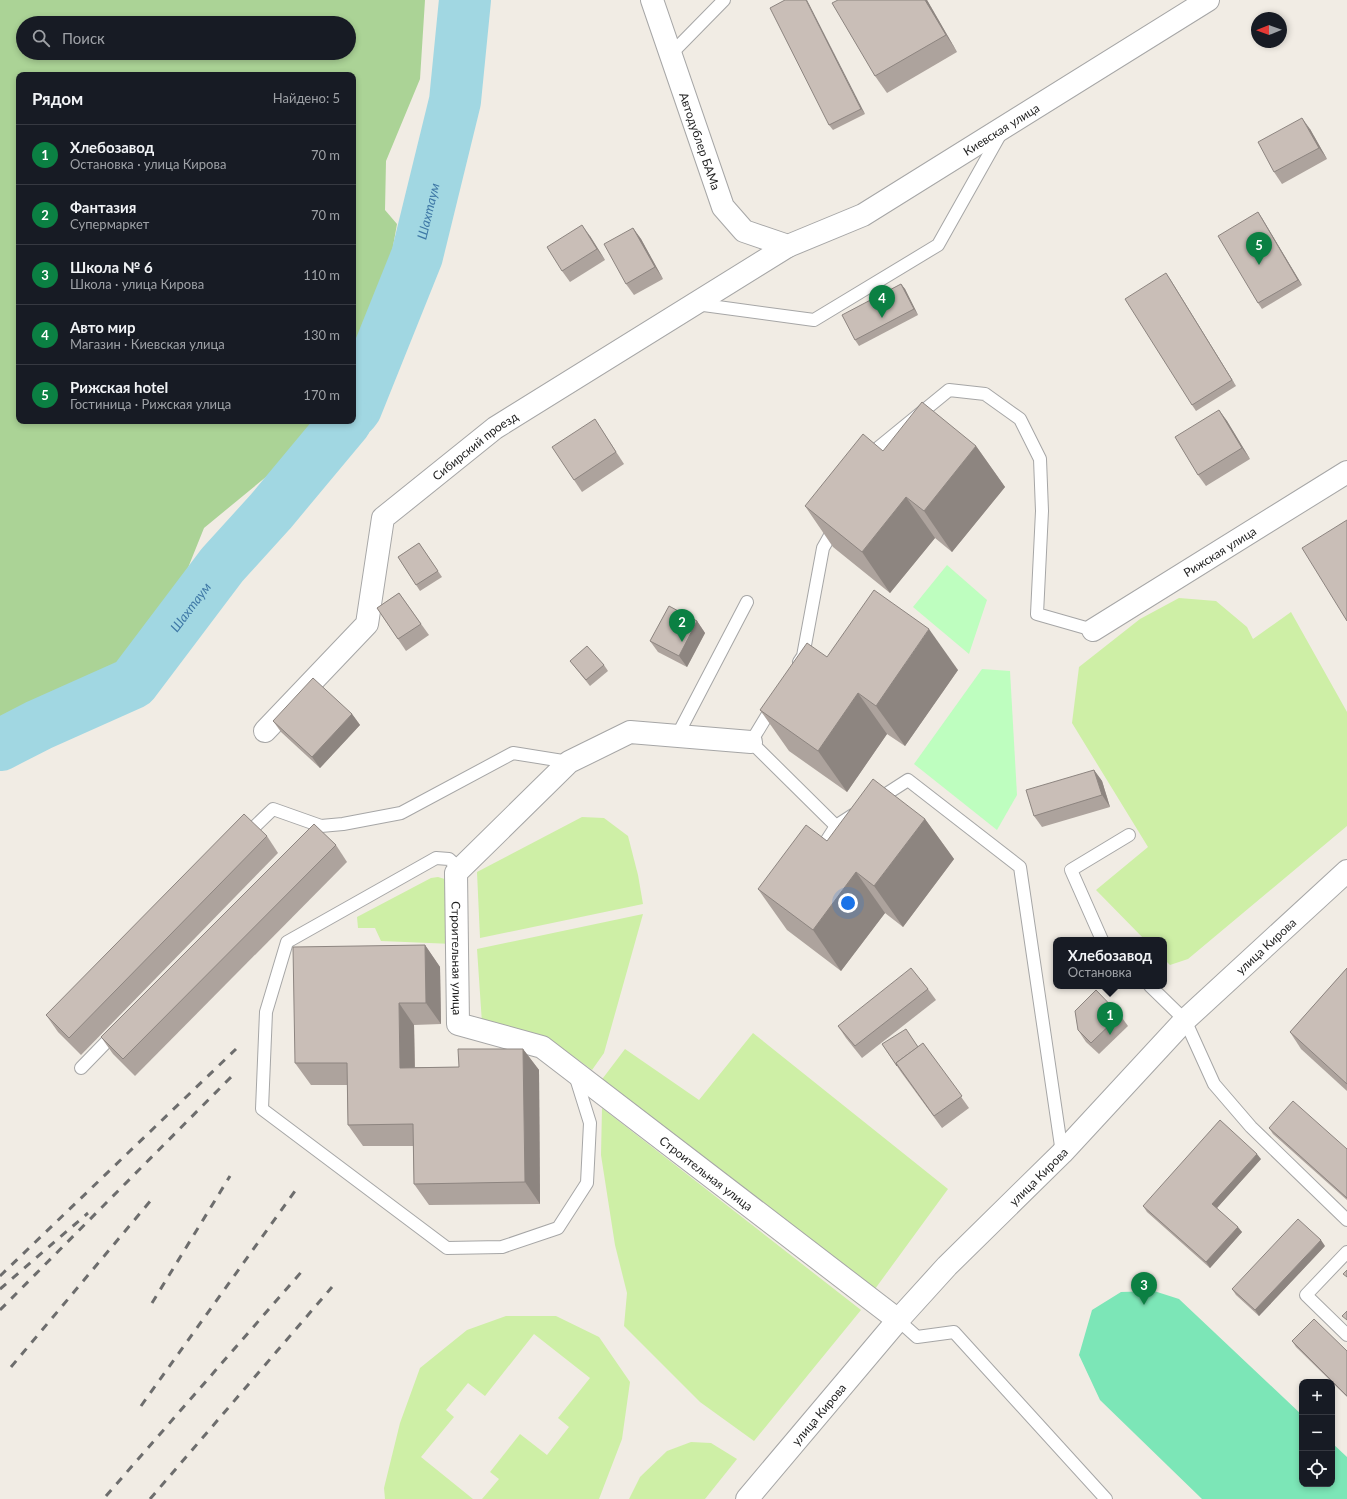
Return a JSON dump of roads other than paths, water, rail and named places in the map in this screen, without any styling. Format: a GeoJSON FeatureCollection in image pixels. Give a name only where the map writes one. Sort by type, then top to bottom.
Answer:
{"type":"FeatureCollection","features":[{"type":"Feature","properties":{"kind":"street","name":"Автодублер БАМа"},"geometry":{"type":"LineString","coordinates":[[652,0],[723,207],[744,231],[788,246]]}},
{"type":"Feature","properties":{"kind":"street","name":"Киевская улица"},"geometry":{"type":"LineString","coordinates":[[788,246],[863,215],[1208,0]]}},
{"type":"Feature","properties":{"kind":"street","name":"Сибирский проезд"},"geometry":{"type":"LineString","coordinates":[[265,731],[367,624],[383,518],[495,428],[788,246]]}},
{"type":"Feature","properties":{"kind":"street","name":"Рижская улица"},"geometry":{"type":"LineString","coordinates":[[1093,630],[1347,472]]}},
{"type":"Feature","properties":{"kind":"street"},"geometry":{"type":"LineString","coordinates":[[460,869],[569,762],[630,732],[751,742]]}},
{"type":"Feature","properties":{"kind":"street","name":"Строительная улица"},"geometry":{"type":"LineString","coordinates":[[460,869],[456,873],[458,1024],[542,1047],[898,1320]]}},
{"type":"Feature","properties":{"kind":"street","name":"улица Кирова"},"geometry":{"type":"LineString","coordinates":[[747,1499],[898,1320],[946,1266],[1062,1153],[1186,1020],[1347,871]]}},
{"type":"Feature","properties":{"kind":"lane"},"geometry":{"type":"LineString","coordinates":[[670,55],[724,0]]}},
{"type":"Feature","properties":{"kind":"lane"},"geometry":{"type":"LineString","coordinates":[[695,304],[814,320],[938,246],[1005,127]]}},
{"type":"Feature","properties":{"kind":"lane"},"geometry":{"type":"LineString","coordinates":[[863,475],[878,448],[949,390],[985,394],[1020,419],[1040,459],[1042,511],[1037,614],[1093,630]]}},
{"type":"Feature","properties":{"kind":"lane"},"geometry":{"type":"LineString","coordinates":[[795,669],[803,656],[823,548],[841,515]]}},
{"type":"Feature","properties":{"kind":"lane"},"geometry":{"type":"LineString","coordinates":[[677,736],[747,602]]}},
{"type":"Feature","properties":{"kind":"lane"},"geometry":{"type":"LineString","coordinates":[[779,696],[751,742],[836,826]]}},
{"type":"Feature","properties":{"kind":"lane"},"geometry":{"type":"LineString","coordinates":[[234,847],[273,809],[321,826],[343,824],[401,813],[513,753],[569,762]]}},
{"type":"Feature","properties":{"kind":"lane"},"geometry":{"type":"LineString","coordinates":[[811,866],[836,826],[908,780],[1020,868],[1062,1153]]}},
{"type":"Feature","properties":{"kind":"lane"},"geometry":{"type":"LineString","coordinates":[[310,837],[321,826]]}},
{"type":"Feature","properties":{"kind":"lane"},"geometry":{"type":"LineString","coordinates":[[1101,937],[1071,870],[1130,835]]}},
{"type":"Feature","properties":{"kind":"lane"},"geometry":{"type":"LineString","coordinates":[[460,869],[449,859],[436,858],[287,942],[266,1012],[262,1109],[447,1248],[502,1247],[558,1228],[587,1183],[590,1123],[573,1070]]}},
{"type":"Feature","properties":{"kind":"lane"},"geometry":{"type":"LineString","coordinates":[[1153,989],[1186,1020],[1214,1084],[1251,1127],[1347,1220]]}},
{"type":"Feature","properties":{"kind":"lane"},"geometry":{"type":"LineString","coordinates":[[81,1068],[126,1023]]}},
{"type":"Feature","properties":{"kind":"lane"},"geometry":{"type":"LineString","coordinates":[[1347,1252],[1306,1295],[1347,1335]]}},
{"type":"Feature","properties":{"kind":"lane"},"geometry":{"type":"LineString","coordinates":[[898,1320],[917,1337],[954,1332],[1106,1499]]}},
{"type":"Feature","properties":{"kind":"waterway","name":"Шахтаум"},"geometry":{"type":"LineString","coordinates":[[356,408],[417,256],[455,101],[465,0]]}},
{"type":"Feature","properties":{"kind":"waterway","name":"Шахтаум"},"geometry":{"type":"LineString","coordinates":[[0,745],[39,725],[133,683],[222,565],[271,511],[344,424]]}},
{"type":"Feature","properties":{"kind":"railway"},"geometry":{"type":"LineString","coordinates":[[0,1276],[236,1049]]}},
{"type":"Feature","properties":{"kind":"railway"},"geometry":{"type":"LineString","coordinates":[[0,1310],[236,1072]]}},
{"type":"Feature","properties":{"kind":"railway"},"geometry":{"type":"LineString","coordinates":[[152,1303],[230,1176]]}},
{"type":"Feature","properties":{"kind":"railway"},"geometry":{"type":"LineString","coordinates":[[141,1406],[295,1191]]}},
{"type":"Feature","properties":{"kind":"railway"},"geometry":{"type":"LineString","coordinates":[[11,1367],[152,1199]]}},
{"type":"Feature","properties":{"kind":"railway"},"geometry":{"type":"LineString","coordinates":[[0,1289],[88,1213]]}},
{"type":"Feature","properties":{"kind":"railway"},"geometry":{"type":"LineString","coordinates":[[106,1496],[303,1270]]}},
{"type":"Feature","properties":{"kind":"railway"},"geometry":{"type":"LineString","coordinates":[[150,1499],[332,1287]]}},
{"type":"Feature","properties":{"kind":"place","name":"Рижская hotel"},"geometry":{"type":"Point","coordinates":[1259,265]}},
{"type":"Feature","properties":{"kind":"place","name":"Авто мир"},"geometry":{"type":"Point","coordinates":[882,318]}},
{"type":"Feature","properties":{"kind":"place","name":"Фантазия"},"geometry":{"type":"Point","coordinates":[682,642]}},
{"type":"Feature","properties":{"kind":"place","name":"Хлебозавод"},"geometry":{"type":"Point","coordinates":[1110,1035]}},
{"type":"Feature","properties":{"kind":"place","name":"Школа № 6"},"geometry":{"type":"Point","coordinates":[1144,1305]}}]}
